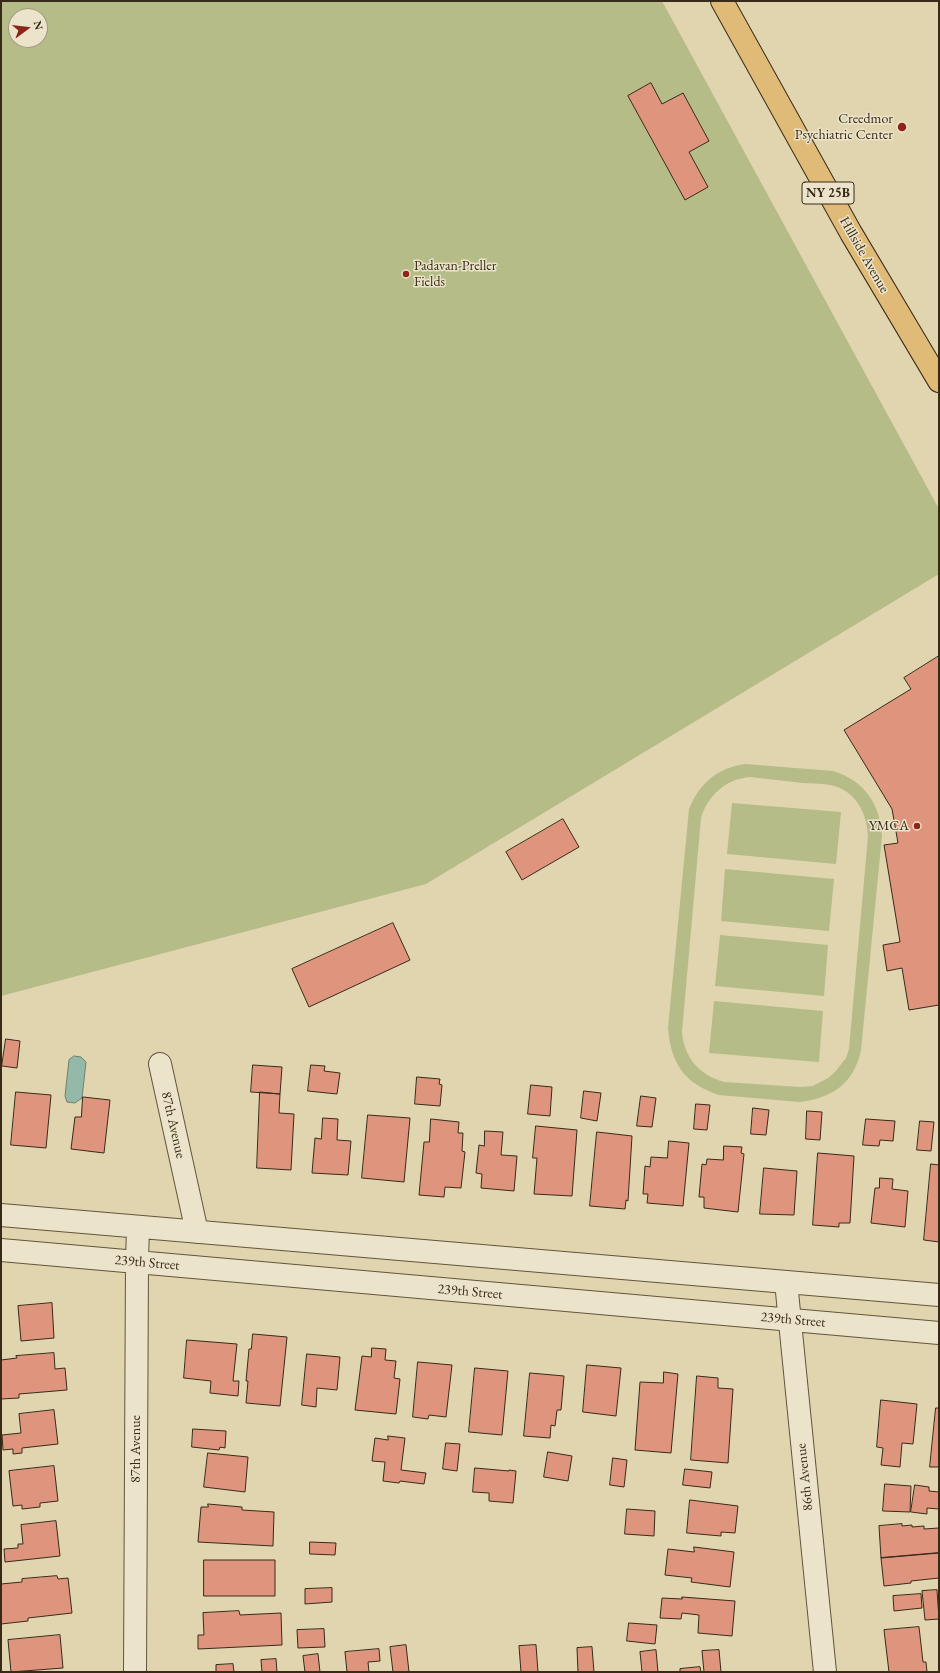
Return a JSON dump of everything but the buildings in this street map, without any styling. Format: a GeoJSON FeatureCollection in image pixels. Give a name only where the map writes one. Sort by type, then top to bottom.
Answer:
{"type":"FeatureCollection","features":[{"type":"Feature","properties":{"kind":"main road","name":"Hillside Avenue"},"geometry":{"type":"LineString","coordinates":[[722,1],[851,234],[939,382]]}},
{"type":"Feature","properties":{"kind":"street","name":"87th Avenue"},"geometry":{"type":"LineString","coordinates":[[160,1064],[197,1232]]}},
{"type":"Feature","properties":{"kind":"street"},"geometry":{"type":"LineString","coordinates":[[1,1215],[939,1295]]}},
{"type":"Feature","properties":{"kind":"street","name":"87th Avenue"},"geometry":{"type":"LineString","coordinates":[[135,1672],[138,1227]]}},
{"type":"Feature","properties":{"kind":"street","name":"239th Street"},"geometry":{"type":"LineString","coordinates":[[1,1250],[939,1334]]}},
{"type":"Feature","properties":{"kind":"street","name":"86th Avenue"},"geometry":{"type":"LineString","coordinates":[[786,1282],[788,1320],[825,1672]]}},
{"type":"Feature","properties":{"kind":"green space","name":"Padavan-Preller Fields"},"geometry":{"type":"Polygon","coordinates":[[[1,1],[662,1],[939,509],[939,574],[426,884],[1,996],[1,1]]]}},
{"type":"Feature","properties":{"kind":"green space"},"geometry":{"type":"Polygon","coordinates":[[[745,764],[833,771],[844,775],[854,781],[869,795],[881,824],[882,836],[861,1050],[858,1062],[847,1080],[840,1087],[822,1097],[812,1100],[800,1102],[719,1095],[697,1085],[688,1078],[676,1062],[672,1052],[668,1028],[689,809],[693,800],[704,784],[718,773],[735,766],[745,764]],[[750,777],[733,781],[713,795],[701,818],[682,1032],[683,1041],[694,1064],[707,1075],[715,1079],[724,1082],[800,1087],[813,1086],[828,1078],[835,1072],[846,1058],[849,1049],[868,836],[866,820],[855,799],[849,793],[834,786],[750,777]]]}},
{"type":"Feature","properties":{"kind":"green space"},"geometry":{"type":"Polygon","coordinates":[[[732,803],[841,812],[836,864],[727,854],[732,803]]]}},
{"type":"Feature","properties":{"kind":"green space"},"geometry":{"type":"Polygon","coordinates":[[[725,869],[834,879],[829,931],[721,921],[725,869]]]}},
{"type":"Feature","properties":{"kind":"green space"},"geometry":{"type":"Polygon","coordinates":[[[720,935],[828,945],[824,996],[715,986],[720,935]]]}},
{"type":"Feature","properties":{"kind":"green space"},"geometry":{"type":"Polygon","coordinates":[[[714,1001],[823,1011],[819,1062],[709,1053],[714,1001]]]}},
{"type":"Feature","properties":{"kind":"shaded area"},"geometry":{"type":"Polygon","coordinates":[[[74,1056],[81,1057],[86,1062],[82,1098],[75,1103],[67,1102],[65,1096],[69,1060],[74,1056]]]}},
{"type":"Feature","properties":{"kind":"place","name":"Creedmor Psychiatric Center"},"geometry":{"type":"Point","coordinates":[902,127]}},
{"type":"Feature","properties":{"kind":"place","name":"Padavan-Preller Fields"},"geometry":{"type":"Point","coordinates":[406,274]}},
{"type":"Feature","properties":{"kind":"place","name":"YMCA"},"geometry":{"type":"Point","coordinates":[917,826]}}]}
